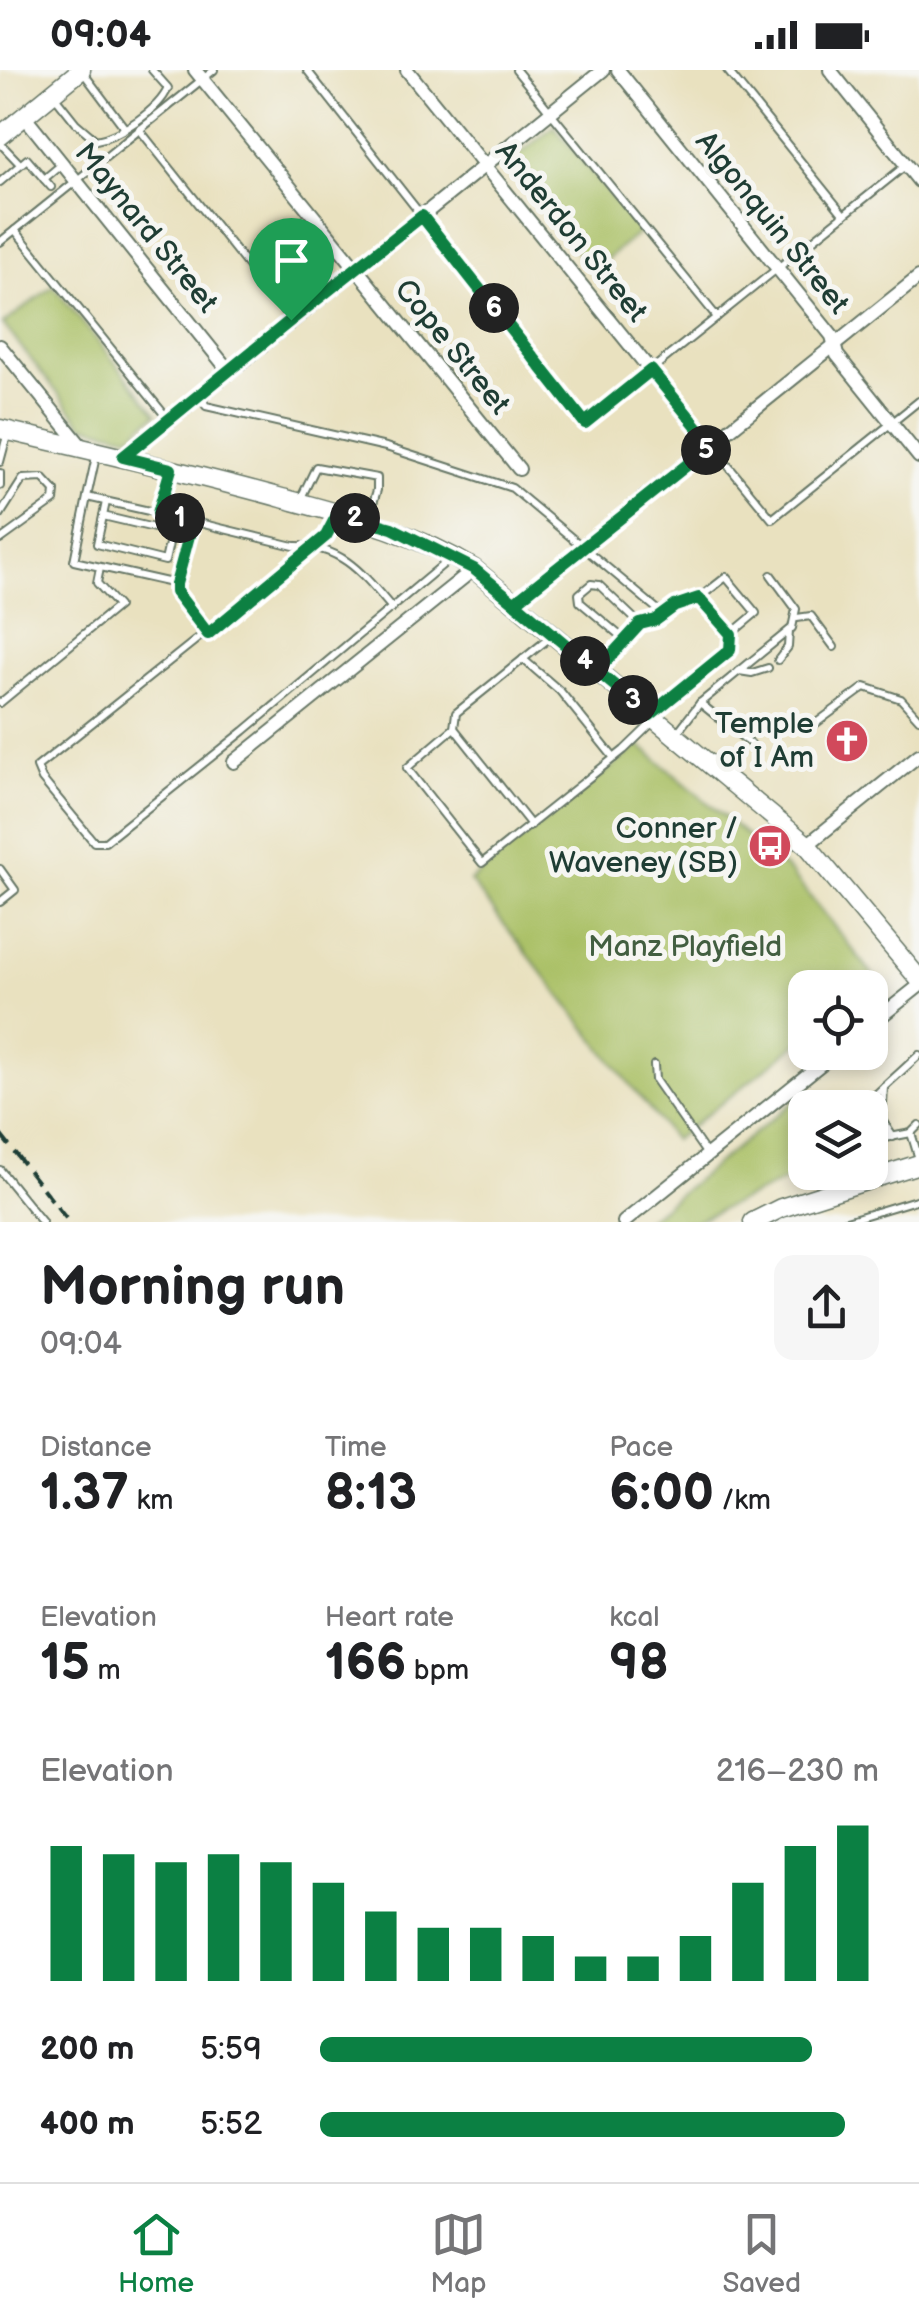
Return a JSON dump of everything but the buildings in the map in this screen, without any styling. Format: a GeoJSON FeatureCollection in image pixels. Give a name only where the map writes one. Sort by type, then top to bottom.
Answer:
{"type":"FeatureCollection","features":[{"type":"Feature","properties":{"kind":"main road"},"geometry":{"type":"LineString","coordinates":[[0,139],[82,70]]}},
{"type":"Feature","properties":{"kind":"main road"},"geometry":{"type":"LineString","coordinates":[[4,430],[171,469],[392,528],[453,556],[515,602],[807,845],[917,975]]}},
{"type":"Feature","properties":{"kind":"main road"},"geometry":{"type":"LineString","coordinates":[[753,1222],[781,1208],[919,1162]]}},
{"type":"Feature","properties":{"kind":"street","name":"Anderdon Street"},"geometry":{"type":"LineString","coordinates":[[407,70],[712,445]]}},
{"type":"Feature","properties":{"kind":"street"},"geometry":{"type":"LineString","coordinates":[[123,457],[603,70]]}},
{"type":"Feature","properties":{"kind":"street","name":"Algonquin Street"},"geometry":{"type":"LineString","coordinates":[[618,70],[832,336],[837,355],[919,457]]}},
{"type":"Feature","properties":{"kind":"street"},"geometry":{"type":"LineString","coordinates":[[830,70],[919,181]]}},
{"type":"Feature","properties":{"kind":"street","name":"Cope Street"},"geometry":{"type":"LineString","coordinates":[[204,73],[356,269],[519,469]]}},
{"type":"Feature","properties":{"kind":"street","name":"Maynard Street"},"geometry":{"type":"LineString","coordinates":[[24,116],[229,371]]}},
{"type":"Feature","properties":{"kind":"street"},"geometry":{"type":"LineString","coordinates":[[515,602],[919,278]]}},
{"type":"Feature","properties":{"kind":"street"},"geometry":{"type":"LineString","coordinates":[[0,346],[90,449]]}},
{"type":"Feature","properties":{"kind":"street"},"geometry":{"type":"LineString","coordinates":[[234,762],[474,569]]}},
{"type":"Feature","properties":{"kind":"street"},"geometry":{"type":"LineString","coordinates":[[807,845],[919,755]]}},
{"type":"Feature","properties":{"kind":"street"},"geometry":{"type":"LineString","coordinates":[[888,1006],[917,975]]}},
{"type":"Feature","properties":{"kind":"street"},"geometry":{"type":"LineString","coordinates":[[624,1222],[814,1070]]}},
{"type":"Feature","properties":{"kind":"lane"},"geometry":{"type":"LineString","coordinates":[[82,70],[124,127]]}},
{"type":"Feature","properties":{"kind":"lane"},"geometry":{"type":"LineString","coordinates":[[53,93],[76,123],[96,140],[110,138],[164,98],[168,88],[152,70]]}},
{"type":"Feature","properties":{"kind":"lane"},"geometry":{"type":"LineString","coordinates":[[307,70],[585,423],[906,165]]}},
{"type":"Feature","properties":{"kind":"lane"},"geometry":{"type":"LineString","coordinates":[[516,70],[717,317]]}},
{"type":"Feature","properties":{"kind":"lane"},"geometry":{"type":"LineString","coordinates":[[727,70],[844,215]]}},
{"type":"Feature","properties":{"kind":"lane"},"geometry":{"type":"LineString","coordinates":[[0,242],[204,73]]}},
{"type":"Feature","properties":{"kind":"lane"},"geometry":{"type":"LineString","coordinates":[[139,130],[291,320]]}},
{"type":"Feature","properties":{"kind":"lane"},"geometry":{"type":"LineString","coordinates":[[0,139],[20,164]]}},
{"type":"Feature","properties":{"kind":"lane"},"geometry":{"type":"LineString","coordinates":[[0,182],[27,159],[51,187]]}},
{"type":"Feature","properties":{"kind":"lane"},"geometry":{"type":"LineString","coordinates":[[44,179],[62,164]]}},
{"type":"Feature","properties":{"kind":"lane"},"geometry":{"type":"LineString","coordinates":[[14,230],[168,420]]}},
{"type":"Feature","properties":{"kind":"lane"},"geometry":{"type":"LineString","coordinates":[[200,394],[206,406],[386,447],[512,488],[657,608]]}},
{"type":"Feature","properties":{"kind":"lane"},"geometry":{"type":"LineString","coordinates":[[892,423],[919,401]]}},
{"type":"Feature","properties":{"kind":"lane","name":"Anderdon Street"},"geometry":{"type":"LineString","coordinates":[[712,445],[772,520],[892,423]]}},
{"type":"Feature","properties":{"kind":"lane"},"geometry":{"type":"LineString","coordinates":[[0,462],[4,430]]}},
{"type":"Feature","properties":{"kind":"lane"},"geometry":{"type":"LineString","coordinates":[[90,449],[88,497],[74,561],[176,584]]}},
{"type":"Feature","properties":{"kind":"lane"},"geometry":{"type":"LineString","coordinates":[[298,502],[316,466],[377,478],[368,522]]}},
{"type":"Feature","properties":{"kind":"lane"},"geometry":{"type":"LineString","coordinates":[[158,513],[171,469]]}},
{"type":"Feature","properties":{"kind":"lane"},"geometry":{"type":"LineString","coordinates":[[0,473],[0,486]]}},
{"type":"Feature","properties":{"kind":"lane"},"geometry":{"type":"LineString","coordinates":[[0,515],[23,480],[43,478],[55,491],[54,501],[0,540]]}},
{"type":"Feature","properties":{"kind":"lane"},"geometry":{"type":"LineString","coordinates":[[88,497],[294,546],[314,546],[354,564],[392,608]]}},
{"type":"Feature","properties":{"kind":"lane"},"geometry":{"type":"LineString","coordinates":[[106,502],[97,544],[165,560],[174,517]]}},
{"type":"Feature","properties":{"kind":"lane"},"geometry":{"type":"LineString","coordinates":[[338,513],[326,536],[38,767],[42,779],[94,842],[104,842],[116,833],[453,556]]}},
{"type":"Feature","properties":{"kind":"lane"},"geometry":{"type":"LineString","coordinates":[[103,516],[171,532]]}},
{"type":"Feature","properties":{"kind":"lane"},"geometry":{"type":"LineString","coordinates":[[193,521],[176,592],[208,634]]}},
{"type":"Feature","properties":{"kind":"lane"},"geometry":{"type":"LineString","coordinates":[[0,703],[118,606],[98,583],[100,568]]}},
{"type":"Feature","properties":{"kind":"lane"},"geometry":{"type":"LineString","coordinates":[[675,735],[700,702],[789,630],[797,618],[796,609],[771,575]]}},
{"type":"Feature","properties":{"kind":"lane"},"geometry":{"type":"LineString","coordinates":[[597,671],[640,624],[699,598],[726,577],[756,614],[731,634]]}},
{"type":"Feature","properties":{"kind":"lane"},"geometry":{"type":"LineString","coordinates":[[624,639],[580,602],[580,594],[591,584],[599,585],[640,624]]}},
{"type":"Feature","properties":{"kind":"lane"},"geometry":{"type":"LineString","coordinates":[[554,634],[456,713],[454,728],[407,768],[482,864],[614,758],[653,717],[730,650],[731,634],[699,598]]}},
{"type":"Feature","properties":{"kind":"lane"},"geometry":{"type":"LineString","coordinates":[[797,618],[811,616],[834,647]]}},
{"type":"Feature","properties":{"kind":"lane"},"geometry":{"type":"LineString","coordinates":[[778,660],[788,646],[789,630]]}},
{"type":"Feature","properties":{"kind":"lane"},"geometry":{"type":"LineString","coordinates":[[523,659],[560,691],[614,758]]}},
{"type":"Feature","properties":{"kind":"lane"},"geometry":{"type":"LineString","coordinates":[[738,670],[752,674],[768,668]]}},
{"type":"Feature","properties":{"kind":"lane"},"geometry":{"type":"LineString","coordinates":[[816,724],[865,688],[900,699],[918,718]]}},
{"type":"Feature","properties":{"kind":"lane"},"geometry":{"type":"LineString","coordinates":[[700,702],[751,744]]}},
{"type":"Feature","properties":{"kind":"lane"},"geometry":{"type":"LineString","coordinates":[[454,728],[531,824]]}},
{"type":"Feature","properties":{"kind":"lane"},"geometry":{"type":"LineString","coordinates":[[0,869],[16,890],[0,902]]}},
{"type":"Feature","properties":{"kind":"lane"},"geometry":{"type":"LineString","coordinates":[[880,1090],[917,1056]]}},
{"type":"Feature","properties":{"kind":"lane"},"geometry":{"type":"LineString","coordinates":[[654,1065],[655,1080],[708,1156]]}},
{"type":"Feature","properties":{"kind":"lane"},"geometry":{"type":"LineString","coordinates":[[884,1086],[882,1120],[893,1137]]}},
{"type":"Feature","properties":{"kind":"lane"},"geometry":{"type":"LineString","coordinates":[[888,1138],[911,1133],[919,1124]]}},
{"type":"Feature","properties":{"kind":"lane"},"geometry":{"type":"LineString","coordinates":[[911,1133],[919,1162]]}},
{"type":"Feature","properties":{"kind":"lane"},"geometry":{"type":"LineString","coordinates":[[0,1170],[42,1222]]}},
{"type":"Feature","properties":{"kind":"lane"},"geometry":{"type":"LineString","coordinates":[[842,1222],[919,1199]]}},
{"type":"Feature","properties":{"kind":"green space"},"geometry":{"type":"Polygon","coordinates":[[[554,126],[640,232],[592,271],[506,165],[554,126]]]}},
{"type":"Feature","properties":{"kind":"green space"},"geometry":{"type":"Polygon","coordinates":[[[53,286],[157,414],[129,436],[83,425],[3,324],[53,286]]]}},
{"type":"Feature","properties":{"kind":"green space","name":"Manz Playfield"},"geometry":{"type":"Polygon","coordinates":[[[639,745],[790,872],[869,970],[788,970],[788,1051],[674,1140],[470,881],[639,745]]]}},
{"type":"Feature","properties":{"kind":"green space"},"geometry":{"type":"Polygon","coordinates":[[[788,1106],[788,1180],[693,1222],[644,1222],[788,1106]]]}},
{"type":"Feature","properties":{"kind":"railway"},"geometry":{"type":"LineString","coordinates":[[0,1134],[69,1222]]}},
{"type":"Feature","properties":{"kind":"place","name":"Temple of I Am"},"geometry":{"type":"Point","coordinates":[847,741]}},
{"type":"Feature","properties":{"kind":"place","name":"Conner / Waveney (SB)"},"geometry":{"type":"Point","coordinates":[770,846]}},
{"type":"Feature","properties":{"kind":"route"},"geometry":{"type":"LineString","coordinates":[[422,216],[585,423],[651,370],[712,445],[515,602],[597,671],[640,624],[656,620],[694,598],[699,598],[731,634],[730,650],[650,715],[474,569],[392,528],[338,513],[326,536],[208,634],[176,592],[193,521],[158,513],[171,469],[123,457],[291,320],[422,216]]}}]}
